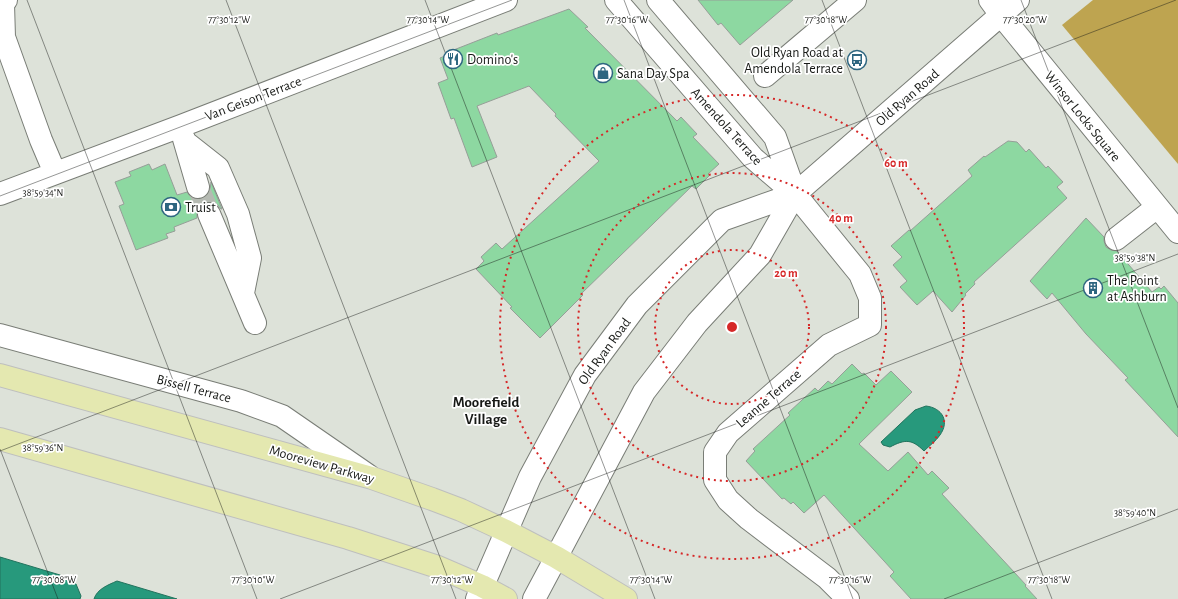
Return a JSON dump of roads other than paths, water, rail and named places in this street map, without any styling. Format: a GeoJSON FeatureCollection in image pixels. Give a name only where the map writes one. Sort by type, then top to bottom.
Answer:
{"type":"FeatureCollection","features":[{"type":"Feature","properties":{"kind":"main road","name":"Mooreview Parkway"},"geometry":{"type":"LineString","coordinates":[[0,375],[372,478],[440,502],[556,557],[626,599]]}},
{"type":"Feature","properties":{"kind":"main road"},"geometry":{"type":"LineString","coordinates":[[0,439],[348,538],[438,567],[480,593],[506,599]]}},
{"type":"Feature","properties":{"kind":"street"},"geometry":{"type":"LineString","coordinates":[[6,0],[3,4],[4,37],[41,140],[55,173]]}},
{"type":"Feature","properties":{"kind":"street","name":"Van Geison Terrace"},"geometry":{"type":"LineString","coordinates":[[0,194],[55,173],[183,134],[506,0]]}},
{"type":"Feature","properties":{"kind":"street","name":"Amendola Terrace"},"geometry":{"type":"LineString","coordinates":[[616,0],[753,158],[795,194]]}},
{"type":"Feature","properties":{"kind":"street","name":"Amendola Terrace"},"geometry":{"type":"LineString","coordinates":[[658,0],[775,137],[795,194]]}},
{"type":"Feature","properties":{"kind":"street"},"geometry":{"type":"LineString","coordinates":[[765,76],[831,7],[855,0]]}},
{"type":"Feature","properties":{"kind":"street","name":"Old Ryan Road"},"geometry":{"type":"LineString","coordinates":[[534,599],[644,392],[697,323],[760,255],[795,194],[995,8],[1018,0]]}},
{"type":"Feature","properties":{"kind":"street","name":"Winsor Locks Square"},"geometry":{"type":"LineString","coordinates":[[995,8],[1178,232]]}},
{"type":"Feature","properties":{"kind":"street"},"geometry":{"type":"LineString","coordinates":[[183,134],[198,187]]}},
{"type":"Feature","properties":{"kind":"street"},"geometry":{"type":"LineString","coordinates":[[183,134],[218,168],[238,214],[250,258],[243,293]]}},
{"type":"Feature","properties":{"kind":"street","name":"Old Ryan Road"},"geometry":{"type":"LineString","coordinates":[[480,593],[530,477],[584,375],[637,305],[722,220],[795,194]]}},
{"type":"Feature","properties":{"kind":"street","name":"Leanne Terrace"},"geometry":{"type":"LineString","coordinates":[[795,194],[860,274],[870,298],[870,325],[829,345],[728,433],[715,452],[715,480],[728,500],[749,519],[827,578],[848,599]]}},
{"type":"Feature","properties":{"kind":"street"},"geometry":{"type":"LineString","coordinates":[[1116,238],[1157,207]]}},
{"type":"Feature","properties":{"kind":"street"},"geometry":{"type":"LineString","coordinates":[[209,214],[255,323]]}},
{"type":"Feature","properties":{"kind":"street","name":"Bissell Terrace"},"geometry":{"type":"LineString","coordinates":[[0,335],[241,401],[282,416],[372,478]]}},
{"type":"Feature","properties":{"kind":"tunnel"},"geometry":{"type":"LineString","coordinates":[[198,187],[209,214]]}},
{"type":"Feature","properties":{"kind":"place","name":"Domino's"},"geometry":{"type":"Point","coordinates":[453,59]}},
{"type":"Feature","properties":{"kind":"place","name":"Old Ryan Road at Amendola Terrace"},"geometry":{"type":"Point","coordinates":[857,60]}},
{"type":"Feature","properties":{"kind":"place","name":"Sana Day Spa"},"geometry":{"type":"Point","coordinates":[603,73]}},
{"type":"Feature","properties":{"kind":"place","name":"Truist"},"geometry":{"type":"Point","coordinates":[171,207]}},
{"type":"Feature","properties":{"kind":"place","name":"The Point at Ashburn"},"geometry":{"type":"Point","coordinates":[1093,288]}},
{"type":"Feature","properties":{"kind":"district","name":"Moorefield Village"},"geometry":{"type":"Point","coordinates":[486,410]}}]}
